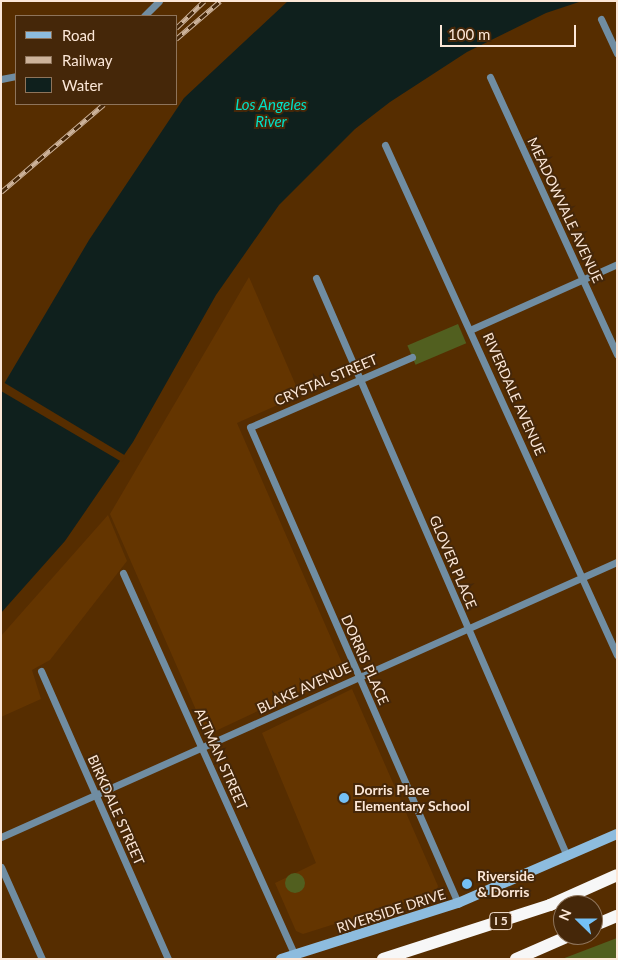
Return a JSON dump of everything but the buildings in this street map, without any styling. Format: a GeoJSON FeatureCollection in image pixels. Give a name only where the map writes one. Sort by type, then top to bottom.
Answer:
{"type":"FeatureCollection","features":[{"type":"Feature","properties":{"kind":"highway","name":"I 5"},"geometry":{"type":"LineString","coordinates":[[383,959],[550,905],[617,875]]}},
{"type":"Feature","properties":{"kind":"highway"},"geometry":{"type":"LineString","coordinates":[[603,922],[617,916]]}},
{"type":"Feature","properties":{"kind":"highway"},"geometry":{"type":"LineString","coordinates":[[516,959],[553,943]]}},
{"type":"Feature","properties":{"kind":"main road","name":"RIVERSIDE DRIVE"},"geometry":{"type":"LineString","coordinates":[[281,959],[458,903],[617,834]]}},
{"type":"Feature","properties":{"kind":"street"},"geometry":{"type":"LineString","coordinates":[[145,15],[159,1]]}},
{"type":"Feature","properties":{"kind":"street"},"geometry":{"type":"LineString","coordinates":[[601,19],[617,53]]}},
{"type":"Feature","properties":{"kind":"street"},"geometry":{"type":"LineString","coordinates":[[1,79],[15,76]]}},
{"type":"Feature","properties":{"kind":"street","name":"MEADOWVALE AVENUE"},"geometry":{"type":"LineString","coordinates":[[490,77],[617,354]]}},
{"type":"Feature","properties":{"kind":"street","name":"RIVERDALE AVENUE"},"geometry":{"type":"LineString","coordinates":[[386,145],[472,329],[617,655]]}},
{"type":"Feature","properties":{"kind":"street"},"geometry":{"type":"LineString","coordinates":[[472,329],[617,264]]}},
{"type":"Feature","properties":{"kind":"street","name":"GLOVER PLACE"},"geometry":{"type":"LineString","coordinates":[[316,278],[567,856]]}},
{"type":"Feature","properties":{"kind":"street","name":"CRYSTAL STREET"},"geometry":{"type":"LineString","coordinates":[[250,427],[412,357]]}},
{"type":"Feature","properties":{"kind":"street","name":"DORRIS PLACE"},"geometry":{"type":"LineString","coordinates":[[250,427],[458,903]]}},
{"type":"Feature","properties":{"kind":"street","name":"BLAKE AVENUE"},"geometry":{"type":"LineString","coordinates":[[1,837],[617,562]]}},
{"type":"Feature","properties":{"kind":"street","name":"ALTMAN STREET"},"geometry":{"type":"LineString","coordinates":[[123,573],[295,955]]}},
{"type":"Feature","properties":{"kind":"street","name":"BIRKDALE STREET"},"geometry":{"type":"LineString","coordinates":[[41,671],[168,959]]}},
{"type":"Feature","properties":{"kind":"street"},"geometry":{"type":"LineString","coordinates":[[1,867],[42,959]]}},
{"type":"Feature","properties":{"kind":"shaded area"},"geometry":{"type":"Polygon","coordinates":[[[249,277],[300,395],[237,423],[345,670],[207,735],[110,514],[249,277]]]}},
{"type":"Feature","properties":{"kind":"shaded area"},"geometry":{"type":"Polygon","coordinates":[[[108,515],[127,561],[50,660],[32,670],[41,699],[1,717],[1,636],[108,515]]]}},
{"type":"Feature","properties":{"kind":"shaded area","name":"Dorris Place Elementary School"},"geometry":{"type":"Polygon","coordinates":[[[352,689],[438,886],[436,892],[303,934],[296,931],[275,883],[316,863],[262,733],[352,689]]]}},
{"type":"Feature","properties":{"kind":"green space"},"geometry":{"type":"Polygon","coordinates":[[[458,324],[466,343],[416,365],[407,345],[458,324]]]}},
{"type":"Feature","properties":{"kind":"green space"},"geometry":{"type":"Polygon","coordinates":[[[291,873],[299,873],[305,879],[305,887],[299,893],[291,893],[285,887],[285,879],[291,873]]]}},
{"type":"Feature","properties":{"kind":"green space"},"geometry":{"type":"Polygon","coordinates":[[[617,938],[617,959],[562,959],[603,945],[617,938]]]}},
{"type":"Feature","properties":{"kind":"water","name":"Los Angeles River"},"geometry":{"type":"Polygon","coordinates":[[[288,1],[582,1],[546,13],[467,52],[390,102],[355,129],[279,205],[216,295],[133,442],[65,541],[1,613],[1,389],[89,240],[184,98],[288,1]]]}},
{"type":"Feature","properties":{"kind":"pier"},"geometry":{"type":"Polygon","coordinates":[[[3,382],[126,456],[122,462],[1,391],[3,382]]]}},
{"type":"Feature","properties":{"kind":"railway"},"geometry":{"type":"LineString","coordinates":[[178,26],[204,1]]}},
{"type":"Feature","properties":{"kind":"railway"},"geometry":{"type":"LineString","coordinates":[[178,37],[220,1]]}},
{"type":"Feature","properties":{"kind":"railway"},"geometry":{"type":"LineString","coordinates":[[1,192],[103,105]]}},
{"type":"Feature","properties":{"kind":"place","name":"Dorris Place Elementary School"},"geometry":{"type":"Point","coordinates":[344,798]}},
{"type":"Feature","properties":{"kind":"place","name":"Riverside & Dorris"},"geometry":{"type":"Point","coordinates":[467,884]}}]}
